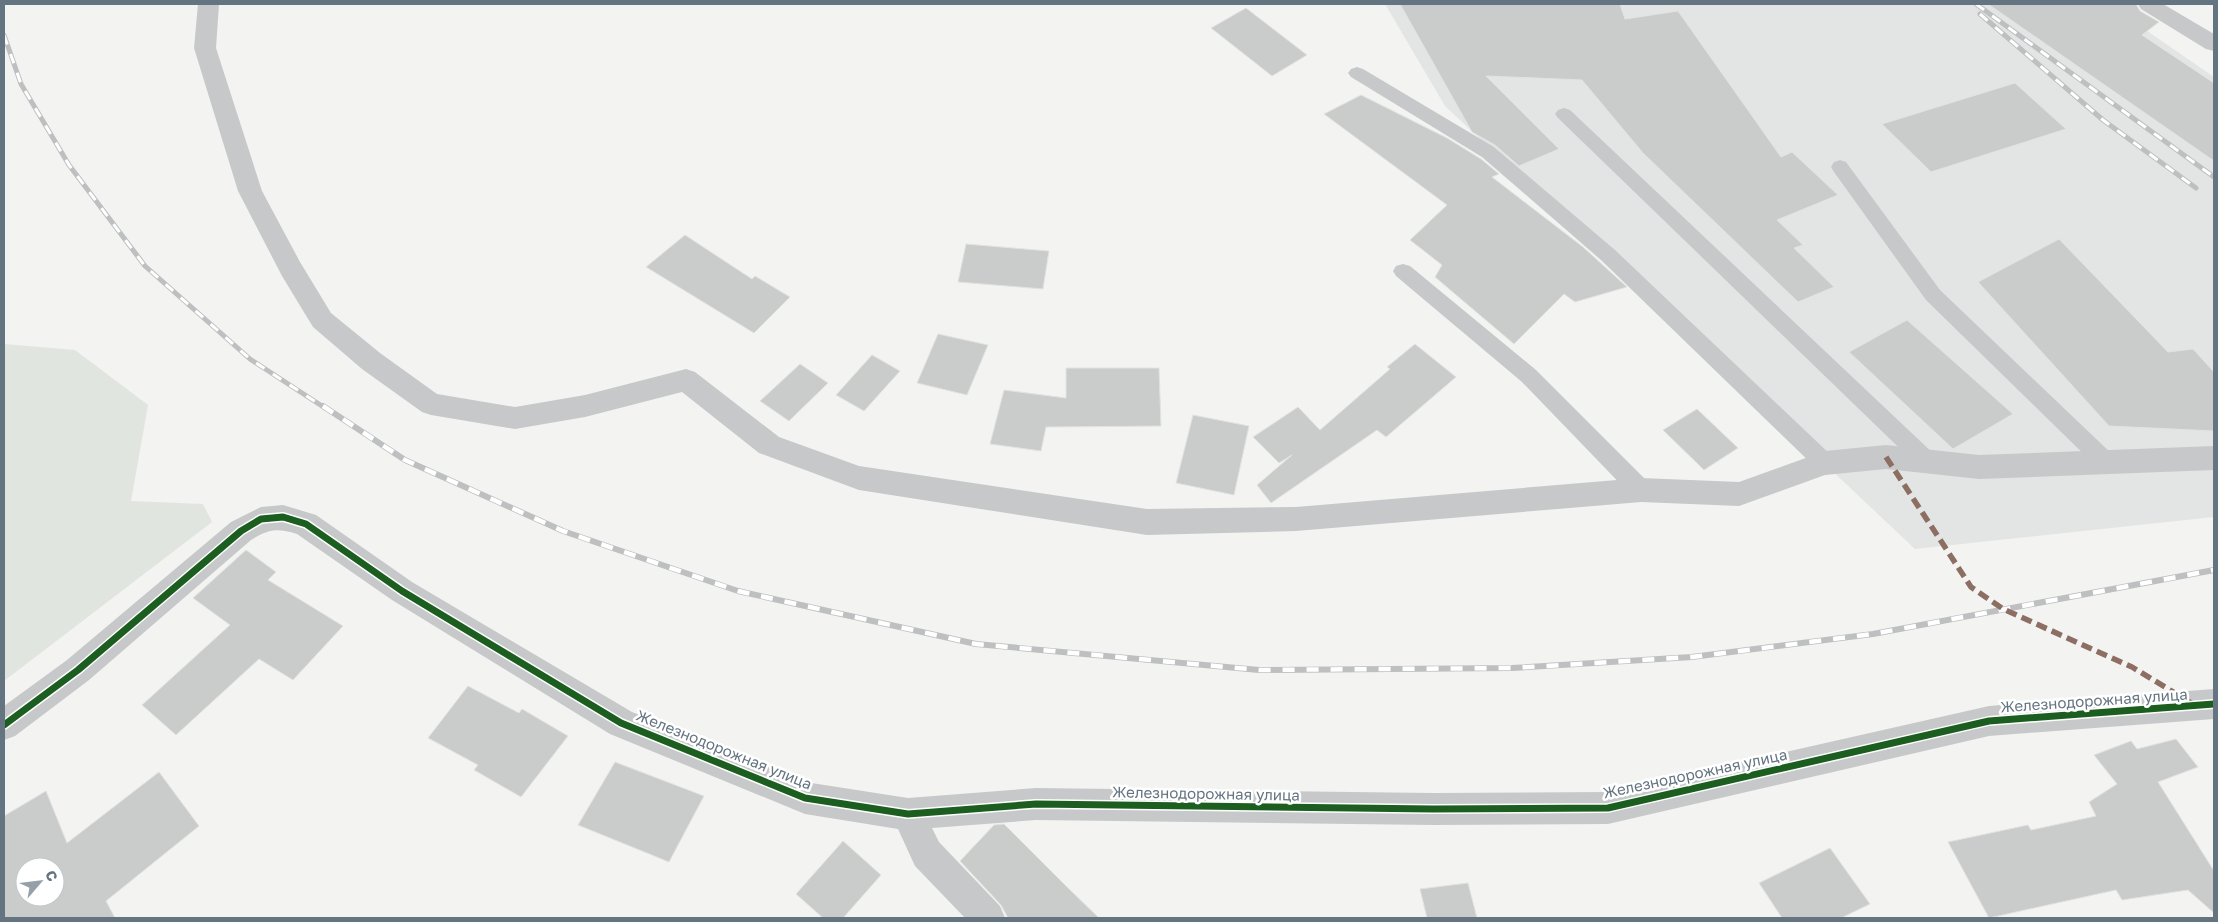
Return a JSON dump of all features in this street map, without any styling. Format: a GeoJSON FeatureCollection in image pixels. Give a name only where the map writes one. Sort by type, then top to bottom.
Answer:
{"type":"FeatureCollection","features":[{"type":"Feature","properties":{"kind":"street"},"geometry":{"type":"LineString","coordinates":[[208,4],[205,48],[250,191],[291,269],[322,320],[372,361],[431,404],[515,418],[585,406],[686,380],[769,445],[859,478],[1147,522],[1296,519],[1641,490],[1739,494],[1825,464],[1886,458],[1979,467],[2214,458]]}},
{"type":"Feature","properties":{"kind":"street"},"geometry":{"type":"LineString","coordinates":[[2148,4],[2214,44]]}},
{"type":"Feature","properties":{"kind":"street","name":"Железнодорожная улица"},"geometry":{"type":"LineString","coordinates":[[4,726],[78,670],[241,531],[261,519],[283,517],[306,524],[402,590],[621,724],[805,798],[908,814],[1036,804],[1433,809],[1608,808],[1989,721],[2214,704]]}},
{"type":"Feature","properties":{"kind":"street"},"geometry":{"type":"LineString","coordinates":[[908,814],[927,854],[988,918]]}},
{"type":"Feature","properties":{"kind":"lane"},"geometry":{"type":"LineString","coordinates":[[1357,73],[1488,152],[1608,255],[1825,464]]}},
{"type":"Feature","properties":{"kind":"lane"},"geometry":{"type":"LineString","coordinates":[[1564,114],[1928,462]]}},
{"type":"Feature","properties":{"kind":"lane"},"geometry":{"type":"LineString","coordinates":[[1840,167],[1933,295],[2106,462]]}},
{"type":"Feature","properties":{"kind":"lane"},"geometry":{"type":"LineString","coordinates":[[1403,271],[1528,376],[1641,490]]}},
{"type":"Feature","properties":{"kind":"shaded area"},"geometry":{"type":"Polygon","coordinates":[[[1385,4],[2108,4],[2214,77],[2214,517],[1915,549],[1445,106],[1385,4]]]}},
{"type":"Feature","properties":{"kind":"shaded area"},"geometry":{"type":"Polygon","coordinates":[[[4,344],[75,350],[148,405],[131,501],[203,504],[212,522],[4,681],[4,344]]]}},
{"type":"Feature","properties":{"kind":"building"},"geometry":{"type":"Polygon","coordinates":[[[1400,4],[1620,4],[1625,19],[1678,11],[1781,157],[1792,152],[1838,195],[1777,220],[1803,245],[1794,248],[1834,287],[1798,302],[1643,153],[1582,80],[1486,76],[1559,149],[1519,166],[1495,145],[1472,132],[1400,4]]]}},
{"type":"Feature","properties":{"kind":"building"},"geometry":{"type":"Polygon","coordinates":[[[1988,4],[2136,4],[2140,11],[2159,22],[2142,35],[2214,83],[2214,161],[1988,4]]]}},
{"type":"Feature","properties":{"kind":"building"},"geometry":{"type":"Polygon","coordinates":[[[1246,8],[1307,55],[1272,76],[1211,28],[1246,8]]]}},
{"type":"Feature","properties":{"kind":"building"},"geometry":{"type":"Polygon","coordinates":[[[2015,83],[2066,129],[1931,172],[1882,124],[2015,83]]]}},
{"type":"Feature","properties":{"kind":"building"},"geometry":{"type":"Polygon","coordinates":[[[1361,95],[1447,138],[1481,159],[1499,174],[1492,177],[1583,247],[1627,287],[1575,302],[1564,294],[1514,344],[1435,277],[1442,265],[1410,240],[1447,205],[1324,114],[1361,95]]]}},
{"type":"Feature","properties":{"kind":"building"},"geometry":{"type":"Polygon","coordinates":[[[685,235],[752,279],[755,276],[790,297],[754,333],[646,267],[685,235]]]}},
{"type":"Feature","properties":{"kind":"building"},"geometry":{"type":"Polygon","coordinates":[[[2059,239],[2168,352],[2193,349],[2214,372],[2214,431],[2109,426],[1978,282],[2059,239]]]}},
{"type":"Feature","properties":{"kind":"building"},"geometry":{"type":"Polygon","coordinates":[[[966,244],[1049,251],[1043,289],[958,282],[966,244]]]}},
{"type":"Feature","properties":{"kind":"building"},"geometry":{"type":"Polygon","coordinates":[[[1907,320],[2013,414],[1953,449],[1849,352],[1907,320]]]}},
{"type":"Feature","properties":{"kind":"building"},"geometry":{"type":"Polygon","coordinates":[[[938,334],[988,345],[967,395],[917,383],[938,334]]]}},
{"type":"Feature","properties":{"kind":"building"},"geometry":{"type":"Polygon","coordinates":[[[1415,344],[1456,377],[1386,437],[1377,430],[1271,503],[1257,485],[1292,455],[1279,463],[1253,437],[1298,407],[1320,430],[1390,369],[1387,367],[1415,344]]]}},
{"type":"Feature","properties":{"kind":"building"},"geometry":{"type":"Polygon","coordinates":[[[872,355],[900,371],[864,411],[836,395],[872,355]]]}},
{"type":"Feature","properties":{"kind":"building"},"geometry":{"type":"Polygon","coordinates":[[[800,364],[828,383],[789,421],[760,401],[800,364]]]}},
{"type":"Feature","properties":{"kind":"building"},"geometry":{"type":"Polygon","coordinates":[[[1066,368],[1159,368],[1161,426],[1046,427],[1041,451],[990,444],[1004,390],[1066,398],[1066,368]]]}},
{"type":"Feature","properties":{"kind":"building"},"geometry":{"type":"Polygon","coordinates":[[[1697,409],[1738,448],[1704,470],[1663,430],[1697,409]]]}},
{"type":"Feature","properties":{"kind":"building"},"geometry":{"type":"Polygon","coordinates":[[[1193,415],[1249,426],[1234,495],[1176,483],[1193,415]]]}},
{"type":"Feature","properties":{"kind":"building"},"geometry":{"type":"Polygon","coordinates":[[[246,550],[276,572],[268,580],[343,626],[293,680],[259,659],[176,735],[142,705],[230,625],[193,598],[246,550]]]}},
{"type":"Feature","properties":{"kind":"building"},"geometry":{"type":"Polygon","coordinates":[[[468,686],[519,713],[522,709],[568,736],[521,797],[474,770],[478,765],[428,738],[468,686]]]}},
{"type":"Feature","properties":{"kind":"building"},"geometry":{"type":"Polygon","coordinates":[[[2176,739],[2198,767],[2158,782],[2214,871],[2214,913],[2188,890],[2122,900],[2116,890],[1989,918],[1948,842],[2028,825],[2031,830],[2096,816],[2089,802],[2117,784],[2094,755],[2131,741],[2137,749],[2176,739]]]}},
{"type":"Feature","properties":{"kind":"building"},"geometry":{"type":"Polygon","coordinates":[[[615,762],[704,796],[669,862],[578,825],[615,762]]]}},
{"type":"Feature","properties":{"kind":"building"},"geometry":{"type":"Polygon","coordinates":[[[159,772],[199,826],[106,901],[115,918],[4,918],[4,816],[46,791],[67,843],[159,772]]]}},
{"type":"Feature","properties":{"kind":"building"},"geometry":{"type":"Polygon","coordinates":[[[1004,824],[1099,918],[1008,918],[1001,905],[960,861],[994,825],[1004,824]]]}},
{"type":"Feature","properties":{"kind":"building"},"geometry":{"type":"Polygon","coordinates":[[[843,841],[881,875],[843,918],[823,918],[796,894],[843,841]]]}},
{"type":"Feature","properties":{"kind":"building"},"geometry":{"type":"Polygon","coordinates":[[[1830,848],[1870,904],[1841,918],[1782,918],[1759,883],[1830,848]]]}},
{"type":"Feature","properties":{"kind":"building"},"geometry":{"type":"Polygon","coordinates":[[[1468,883],[1477,918],[1427,918],[1420,889],[1468,883]]]}},
{"type":"Feature","properties":{"kind":"railway"},"geometry":{"type":"LineString","coordinates":[[1976,4],[2214,177]]}},
{"type":"Feature","properties":{"kind":"railway"},"geometry":{"type":"LineString","coordinates":[[1980,14],[2103,120],[2196,188]]}},
{"type":"Feature","properties":{"kind":"railway"},"geometry":{"type":"LineString","coordinates":[[4,35],[21,84],[69,165],[145,266],[250,359],[325,408]]}},
{"type":"Feature","properties":{"kind":"railway"},"geometry":{"type":"LineString","coordinates":[[323,406],[405,460],[563,531],[738,591],[976,644],[1259,670],[1512,668],[1692,657],[1873,634],[2214,570]]}},
{"type":"Feature","properties":{"kind":"marked path"},"geometry":{"type":"LineString","coordinates":[[1886,457],[1971,587],[2003,609],[2132,667],[2193,704]]}},
{"type":"Feature","properties":{"kind":"cycle path"},"geometry":{"type":"LineString","coordinates":[[4,725],[78,670],[241,531],[261,519],[283,517],[306,524],[402,591],[621,723],[805,798],[908,814],[1036,804],[1433,809],[1608,808],[1989,721],[2214,704]]}}]}
